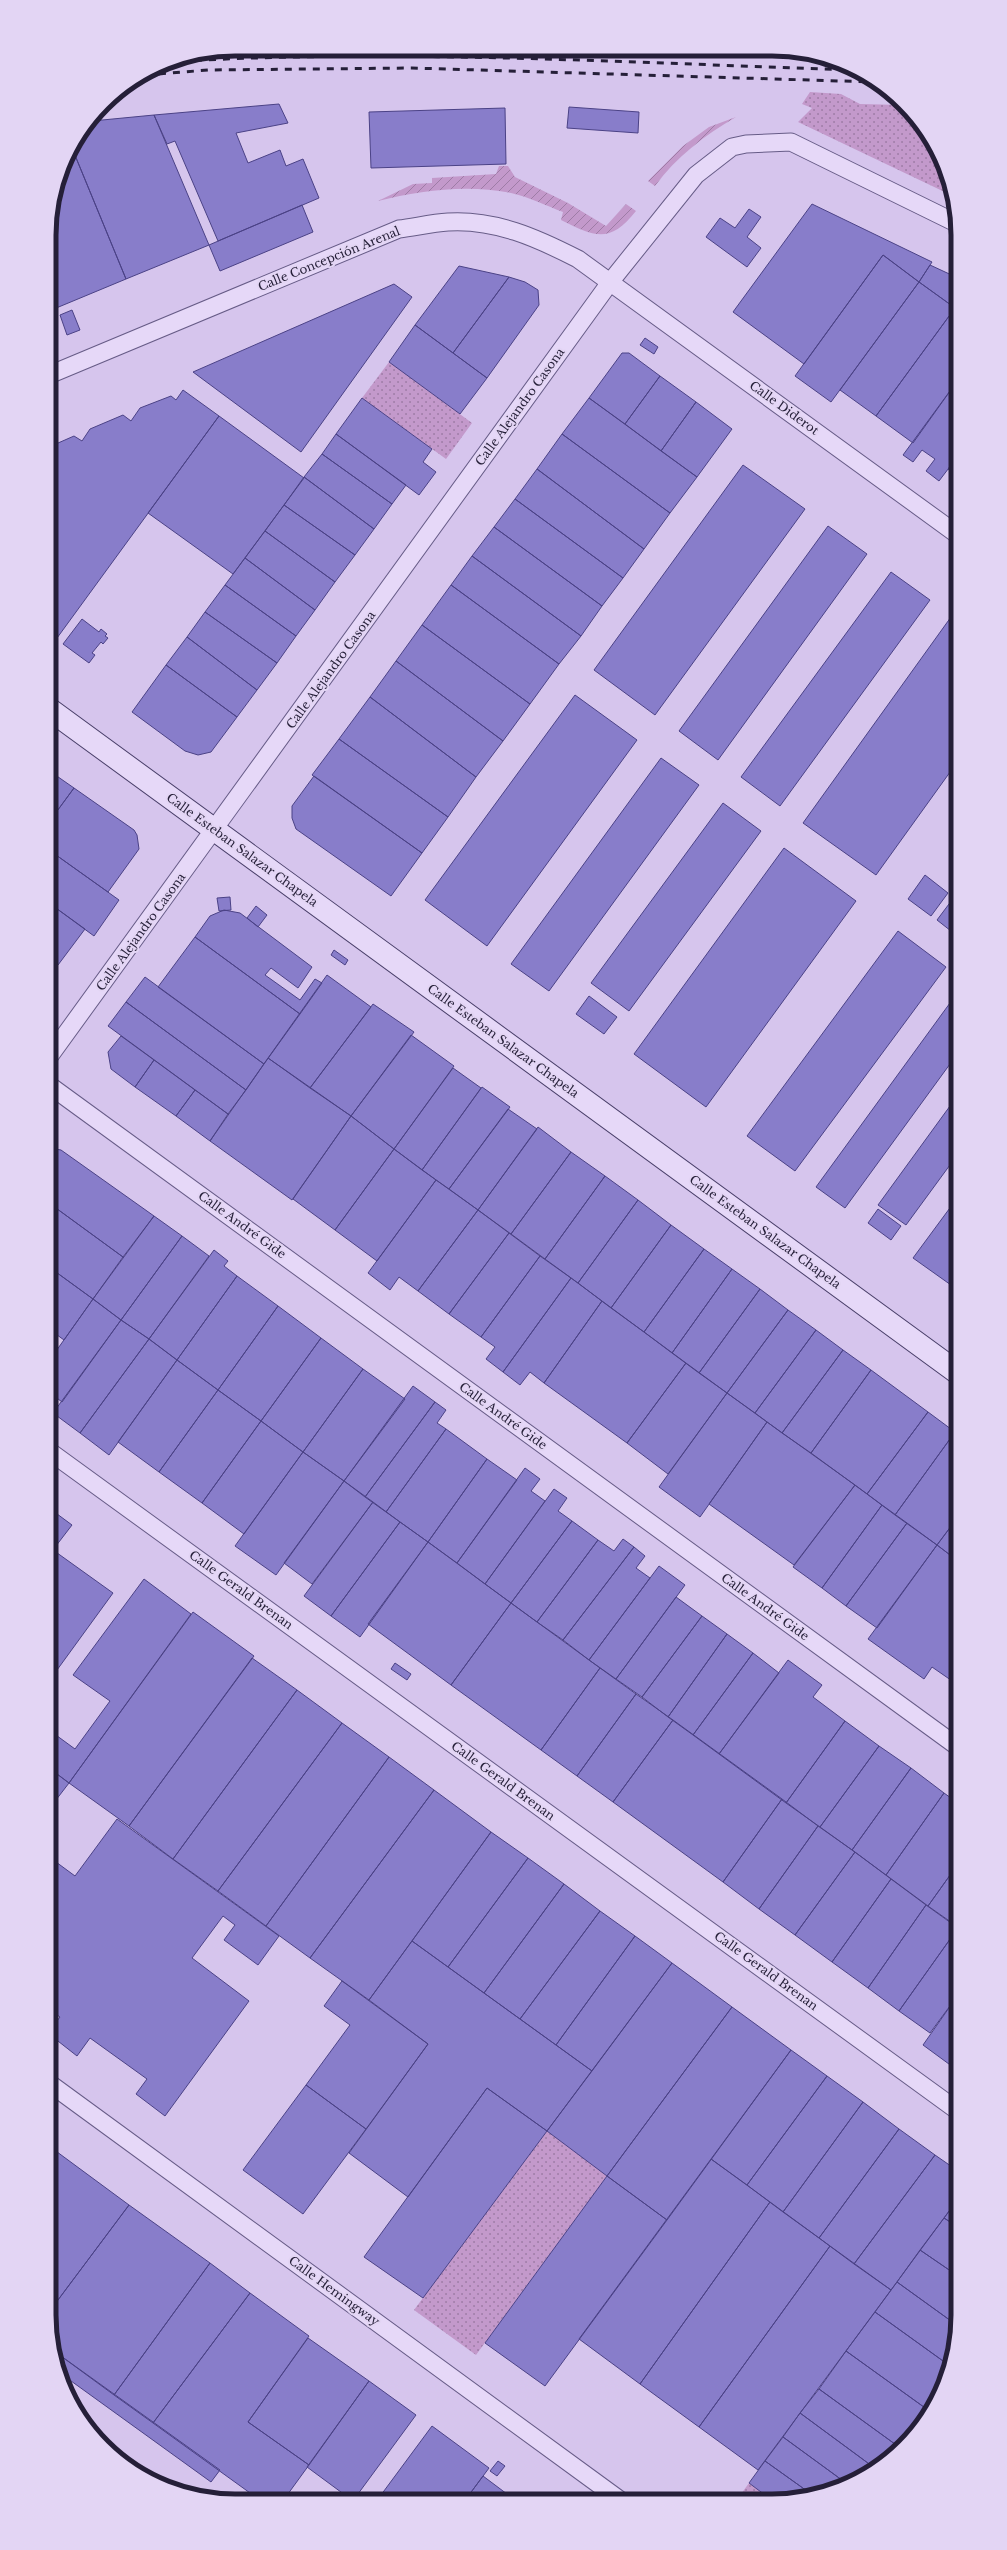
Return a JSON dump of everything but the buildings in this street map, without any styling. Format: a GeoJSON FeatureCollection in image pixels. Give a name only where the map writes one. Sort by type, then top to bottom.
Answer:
{"type":"FeatureCollection","features":[{"type":"Feature","properties":{"kind":"street","name":"Calle Alejandro Casona"},"geometry":{"type":"LineString","coordinates":[[56,1046],[215,830],[610,281],[696,175],[732,147],[746,144],[791,142],[951,220]]}},
{"type":"Feature","properties":{"kind":"street","name":"Calle Concepción Arenal"},"geometry":{"type":"LineString","coordinates":[[56,372],[399,229],[449,222],[498,226],[538,238],[578,259],[610,281]]}},
{"type":"Feature","properties":{"kind":"street","name":"Calle Diderot"},"geometry":{"type":"LineString","coordinates":[[610,281],[951,530]]}},
{"type":"Feature","properties":{"kind":"street","name":"Calle Esteban Salazar Chapela"},"geometry":{"type":"LineString","coordinates":[[56,714],[951,1368]]}},
{"type":"Feature","properties":{"kind":"street","name":"Calle André Gide"},"geometry":{"type":"LineString","coordinates":[[56,1090],[951,1742]]}},
{"type":"Feature","properties":{"kind":"street","name":"Calle Gerald Brenan"},"geometry":{"type":"LineString","coordinates":[[56,1455],[951,2106]]}},
{"type":"Feature","properties":{"kind":"street","name":"Calle Hemingway"},"geometry":{"type":"LineString","coordinates":[[56,2088],[612,2494]]}},
{"type":"Feature","properties":{"kind":"shaded area"},"geometry":{"type":"Polygon","coordinates":[[[810,92],[841,94],[860,104],[895,105],[914,126],[933,156],[942,177],[946,193],[798,122],[812,108],[802,104],[810,92]]]}},
{"type":"Feature","properties":{"kind":"shaded area"},"geometry":{"type":"Polygon","coordinates":[[[736,117],[713,131],[692,147],[663,175],[655,186],[648,181],[683,146],[709,127],[736,117]]]}},
{"type":"Feature","properties":{"kind":"shaded area"},"geometry":{"type":"Polygon","coordinates":[[[499,166],[508,166],[515,177],[568,203],[606,226],[626,204],[636,211],[627,222],[618,229],[610,233],[602,234],[583,230],[561,220],[563,212],[524,197],[495,190],[461,189],[428,191],[378,201],[413,184],[432,183],[432,178],[496,174],[499,166]]]}},
{"type":"Feature","properties":{"kind":"shaded area"},"geometry":{"type":"Polygon","coordinates":[[[389,362],[472,423],[446,459],[362,398],[389,362]]]}},
{"type":"Feature","properties":{"kind":"shaded area"},"geometry":{"type":"Polygon","coordinates":[[[547,2131],[607,2176],[476,2355],[414,2310],[547,2131]]]}},
{"type":"Feature","properties":{"kind":"shaded area"},"geometry":{"type":"Polygon","coordinates":[[[749,2483],[764,2494],[741,2494],[749,2483]]]}},
{"type":"Feature","properties":{"kind":"railway"},"geometry":{"type":"LineString","coordinates":[[194,61],[340,56]]}},
{"type":"Feature","properties":{"kind":"railway"},"geometry":{"type":"LineString","coordinates":[[340,56],[512,58],[840,69]]}},
{"type":"Feature","properties":{"kind":"railway"},"geometry":{"type":"LineString","coordinates":[[156,74],[208,70],[412,68],[865,82]]}}]}
